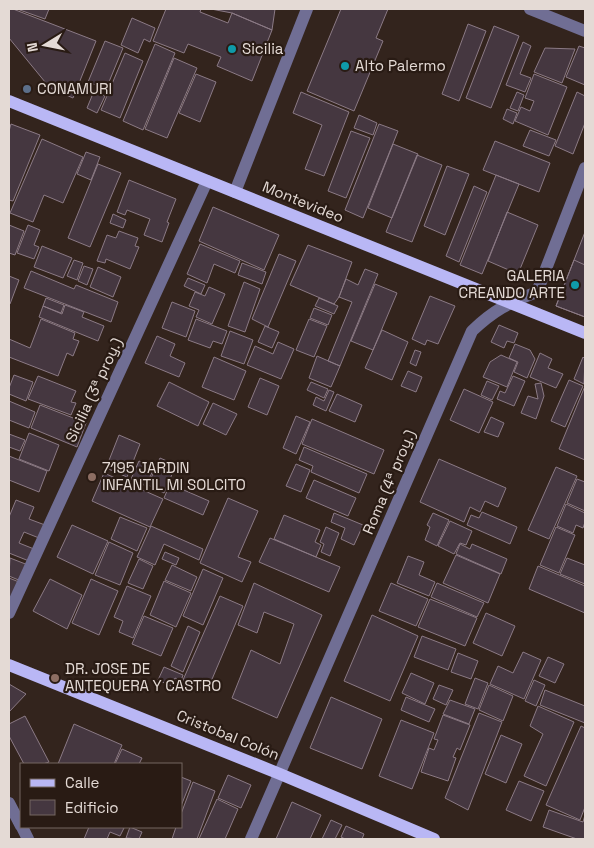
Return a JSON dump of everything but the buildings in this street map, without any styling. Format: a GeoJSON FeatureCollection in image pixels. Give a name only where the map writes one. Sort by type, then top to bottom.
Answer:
{"type":"FeatureCollection","features":[{"type":"Feature","properties":{"kind":"main road","name":"Montevideo"},"geometry":{"type":"LineString","coordinates":[[9,101],[585,333]]}},
{"type":"Feature","properties":{"kind":"main road","name":"Cristobal Colón"},"geometry":{"type":"LineString","coordinates":[[9,665],[280,774],[434,839]]}},
{"type":"Feature","properties":{"kind":"street"},"geometry":{"type":"LineString","coordinates":[[235,192],[307,9]]}},
{"type":"Feature","properties":{"kind":"street"},"geometry":{"type":"LineString","coordinates":[[530,9],[585,31]]}},
{"type":"Feature","properties":{"kind":"street","name":"Roma (4ª proy.)"},"geometry":{"type":"LineString","coordinates":[[251,839],[472,331],[488,315],[509,302],[537,292],[585,168]]}},
{"type":"Feature","properties":{"kind":"street","name":"Sicilia (3ª proy.)"},"geometry":{"type":"LineString","coordinates":[[9,613],[207,181]]}},
{"type":"Feature","properties":{"kind":"street"},"geometry":{"type":"LineString","coordinates":[[9,803],[20,824]]}},
{"type":"Feature","properties":{"kind":"place","name":"Sicilia"},"geometry":{"type":"Point","coordinates":[232,49]}},
{"type":"Feature","properties":{"kind":"place","name":"Alto Palermo"},"geometry":{"type":"Point","coordinates":[345,66]}},
{"type":"Feature","properties":{"kind":"place","name":"CONAMURI"},"geometry":{"type":"Point","coordinates":[27,89]}},
{"type":"Feature","properties":{"kind":"place","name":"GALERIA CREANDO ARTE"},"geometry":{"type":"Point","coordinates":[575,285]}},
{"type":"Feature","properties":{"kind":"place","name":"7195 JARDIN INFANTIL MI SOLCITO"},"geometry":{"type":"Point","coordinates":[92,477]}},
{"type":"Feature","properties":{"kind":"place","name":"DR. JOSE DE ANTEQUERA Y CASTRO"},"geometry":{"type":"Point","coordinates":[55,678]}}]}
